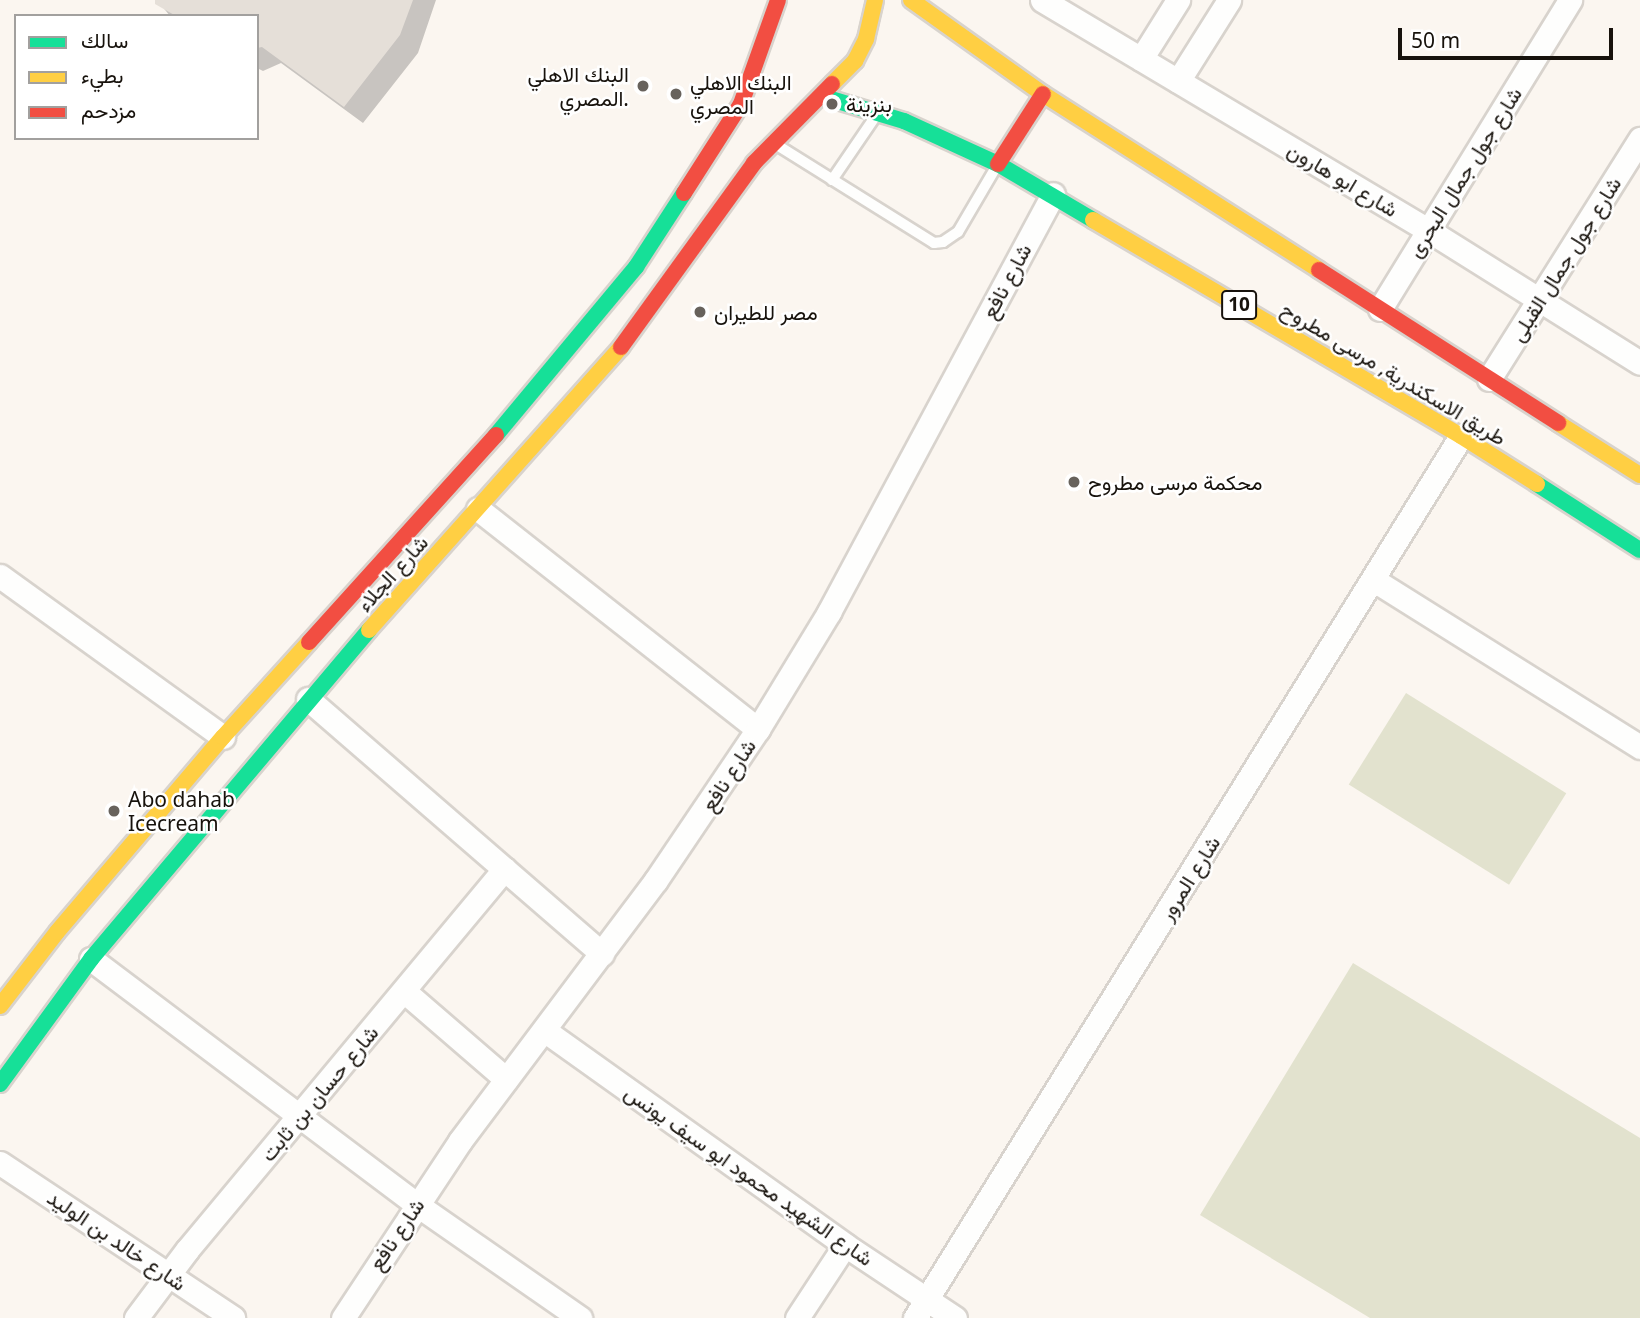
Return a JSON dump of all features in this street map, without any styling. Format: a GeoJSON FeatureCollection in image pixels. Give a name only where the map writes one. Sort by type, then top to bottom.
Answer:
{"type":"FeatureCollection","features":[{"type":"Feature","properties":{"kind":"main road","name":"شارع الجلاء"},"geometry":{"type":"LineString","coordinates":[[0,1006],[57,932],[223,737],[536,390],[636,267],[741,104],[778,0]]}},
{"type":"Feature","properties":{"kind":"main road","name":"شارع الجلاء"},"geometry":{"type":"LineString","coordinates":[[0,1084],[91,959],[308,699],[631,335],[754,163],[855,61],[866,39],[875,0]]}},
{"type":"Feature","properties":{"kind":"main road","name":"طريق الاسكندرية, مرسى مطروح"},"geometry":{"type":"LineString","coordinates":[[911,0],[1043,94],[1640,475]]}},
{"type":"Feature","properties":{"kind":"main road"},"geometry":{"type":"LineString","coordinates":[[998,164],[1043,94]]}},
{"type":"Feature","properties":{"kind":"main road","name":"طريق الاسكندرية, مرسى مطروح"},"geometry":{"type":"LineString","coordinates":[[821,96],[878,111],[930,131],[1053,194],[1461,436],[1640,550]]}},
{"type":"Feature","properties":{"kind":"street","name":"شارع ابو هارون"},"geometry":{"type":"LineString","coordinates":[[1042,0],[1428,230],[1640,363]]}},
{"type":"Feature","properties":{"kind":"street"},"geometry":{"type":"LineString","coordinates":[[1141,59],[1178,0]]}},
{"type":"Feature","properties":{"kind":"street"},"geometry":{"type":"LineString","coordinates":[[1178,81],[1229,0]]}},
{"type":"Feature","properties":{"kind":"street","name":"شارع جول جمال البحرى"},"geometry":{"type":"LineString","coordinates":[[1380,309],[1570,0]]}},
{"type":"Feature","properties":{"kind":"street","name":"شارع جول جمال القبلى"},"geometry":{"type":"LineString","coordinates":[[1489,379],[1640,139]]}},
{"type":"Feature","properties":{"kind":"street","name":"شارع نافع"},"geometry":{"type":"LineString","coordinates":[[343,1318],[416,1204],[656,880],[758,729],[829,612],[1053,194]]}},
{"type":"Feature","properties":{"kind":"street","name":"شارع المرور"},"geometry":{"type":"LineString","coordinates":[[921,1309],[1461,436]]}},
{"type":"Feature","properties":{"kind":"street"},"geometry":{"type":"LineString","coordinates":[[478,509],[758,729]]}},
{"type":"Feature","properties":{"kind":"street"},"geometry":{"type":"LineString","coordinates":[[0,576],[223,737]]}},
{"type":"Feature","properties":{"kind":"street"},"geometry":{"type":"LineString","coordinates":[[1374,580],[1640,747]]}},
{"type":"Feature","properties":{"kind":"street"},"geometry":{"type":"LineString","coordinates":[[308,699],[602,954]]}},
{"type":"Feature","properties":{"kind":"street","name":"شارع حسان بن ثابت"},"geometry":{"type":"LineString","coordinates":[[136,1318],[167,1275],[505,869]]}},
{"type":"Feature","properties":{"kind":"street"},"geometry":{"type":"LineString","coordinates":[[91,959],[416,1204],[580,1318]]}},
{"type":"Feature","properties":{"kind":"street"},"geometry":{"type":"LineString","coordinates":[[404,991],[506,1079]]}},
{"type":"Feature","properties":{"kind":"street","name":"شارع الشهيد محمود ابو سيف يونس"},"geometry":{"type":"LineString","coordinates":[[544,1030],[845,1245],[921,1309],[955,1318]]}},
{"type":"Feature","properties":{"kind":"street","name":"شارع خالد بن الوليد"},"geometry":{"type":"LineString","coordinates":[[0,1163],[233,1318]]}},
{"type":"Feature","properties":{"kind":"street"},"geometry":{"type":"LineString","coordinates":[[797,1318],[845,1245]]}},
{"type":"Feature","properties":{"kind":"lane"},"geometry":{"type":"LineString","coordinates":[[832,180],[878,111]]}},
{"type":"Feature","properties":{"kind":"lane"},"geometry":{"type":"LineString","coordinates":[[772,142],[926,240],[943,242],[958,232],[998,164]]}},
{"type":"Feature","properties":{"kind":"green space"},"geometry":{"type":"Polygon","coordinates":[[[1406,693],[1566,793],[1509,885],[1349,785],[1406,693]]]}},
{"type":"Feature","properties":{"kind":"green space"},"geometry":{"type":"Polygon","coordinates":[[[1353,963],[1640,1138],[1640,1318],[1370,1318],[1200,1215],[1353,963]]]}},
{"type":"Feature","properties":{"kind":"building"},"geometry":{"type":"Polygon","coordinates":[[[155,0],[413,0],[400,35],[344,107],[262,47],[259,48],[259,14],[172,14],[155,4],[155,0]]]}},
{"type":"Feature","properties":{"kind":"traffic: fast"},"geometry":{"type":"LineString","coordinates":[[821,96],[904,121],[998,164],[1093,220]]}},
{"type":"Feature","properties":{"kind":"traffic: fast"},"geometry":{"type":"LineString","coordinates":[[496,435],[636,267],[684,193]]}},
{"type":"Feature","properties":{"kind":"traffic: fast"},"geometry":{"type":"LineString","coordinates":[[1537,484],[1640,550]]}},
{"type":"Feature","properties":{"kind":"traffic: fast"},"geometry":{"type":"LineString","coordinates":[[0,1084],[91,959],[369,630]]}},
{"type":"Feature","properties":{"kind":"traffic: slow"},"geometry":{"type":"LineString","coordinates":[[832,84],[855,61],[866,39],[875,0]]}},
{"type":"Feature","properties":{"kind":"traffic: slow"},"geometry":{"type":"LineString","coordinates":[[911,0],[1043,94],[1319,270]]}},
{"type":"Feature","properties":{"kind":"traffic: slow"},"geometry":{"type":"LineString","coordinates":[[1093,220],[1461,436],[1537,484]]}},
{"type":"Feature","properties":{"kind":"traffic: slow"},"geometry":{"type":"LineString","coordinates":[[369,630],[621,347]]}},
{"type":"Feature","properties":{"kind":"traffic: slow"},"geometry":{"type":"LineString","coordinates":[[1558,423],[1640,475]]}},
{"type":"Feature","properties":{"kind":"traffic: slow"},"geometry":{"type":"LineString","coordinates":[[0,1006],[57,932],[223,737],[309,642]]}},
{"type":"Feature","properties":{"kind":"traffic: jam"},"geometry":{"type":"LineString","coordinates":[[684,193],[741,104],[778,0]]}},
{"type":"Feature","properties":{"kind":"traffic: jam"},"geometry":{"type":"LineString","coordinates":[[621,347],[754,163],[832,84]]}},
{"type":"Feature","properties":{"kind":"traffic: jam"},"geometry":{"type":"LineString","coordinates":[[998,164],[1043,94]]}},
{"type":"Feature","properties":{"kind":"traffic: jam"},"geometry":{"type":"LineString","coordinates":[[1319,270],[1558,423]]}},
{"type":"Feature","properties":{"kind":"traffic: jam"},"geometry":{"type":"LineString","coordinates":[[309,642],[496,435]]}},
{"type":"Feature","properties":{"kind":"place","name":"البنك الاهلي المصري."},"geometry":{"type":"Point","coordinates":[643,86]}},
{"type":"Feature","properties":{"kind":"place","name":"البنك الاهلي المصري"},"geometry":{"type":"Point","coordinates":[676,94]}},
{"type":"Feature","properties":{"kind":"place","name":"بنزينة"},"geometry":{"type":"Point","coordinates":[832,104]}},
{"type":"Feature","properties":{"kind":"place","name":"مصر للطيران"},"geometry":{"type":"Point","coordinates":[700,312]}},
{"type":"Feature","properties":{"kind":"place","name":"محكمة مرسى مطروح"},"geometry":{"type":"Point","coordinates":[1074,482]}},
{"type":"Feature","properties":{"kind":"place","name":"Abo dahab Icecream"},"geometry":{"type":"Point","coordinates":[114,811]}}]}
